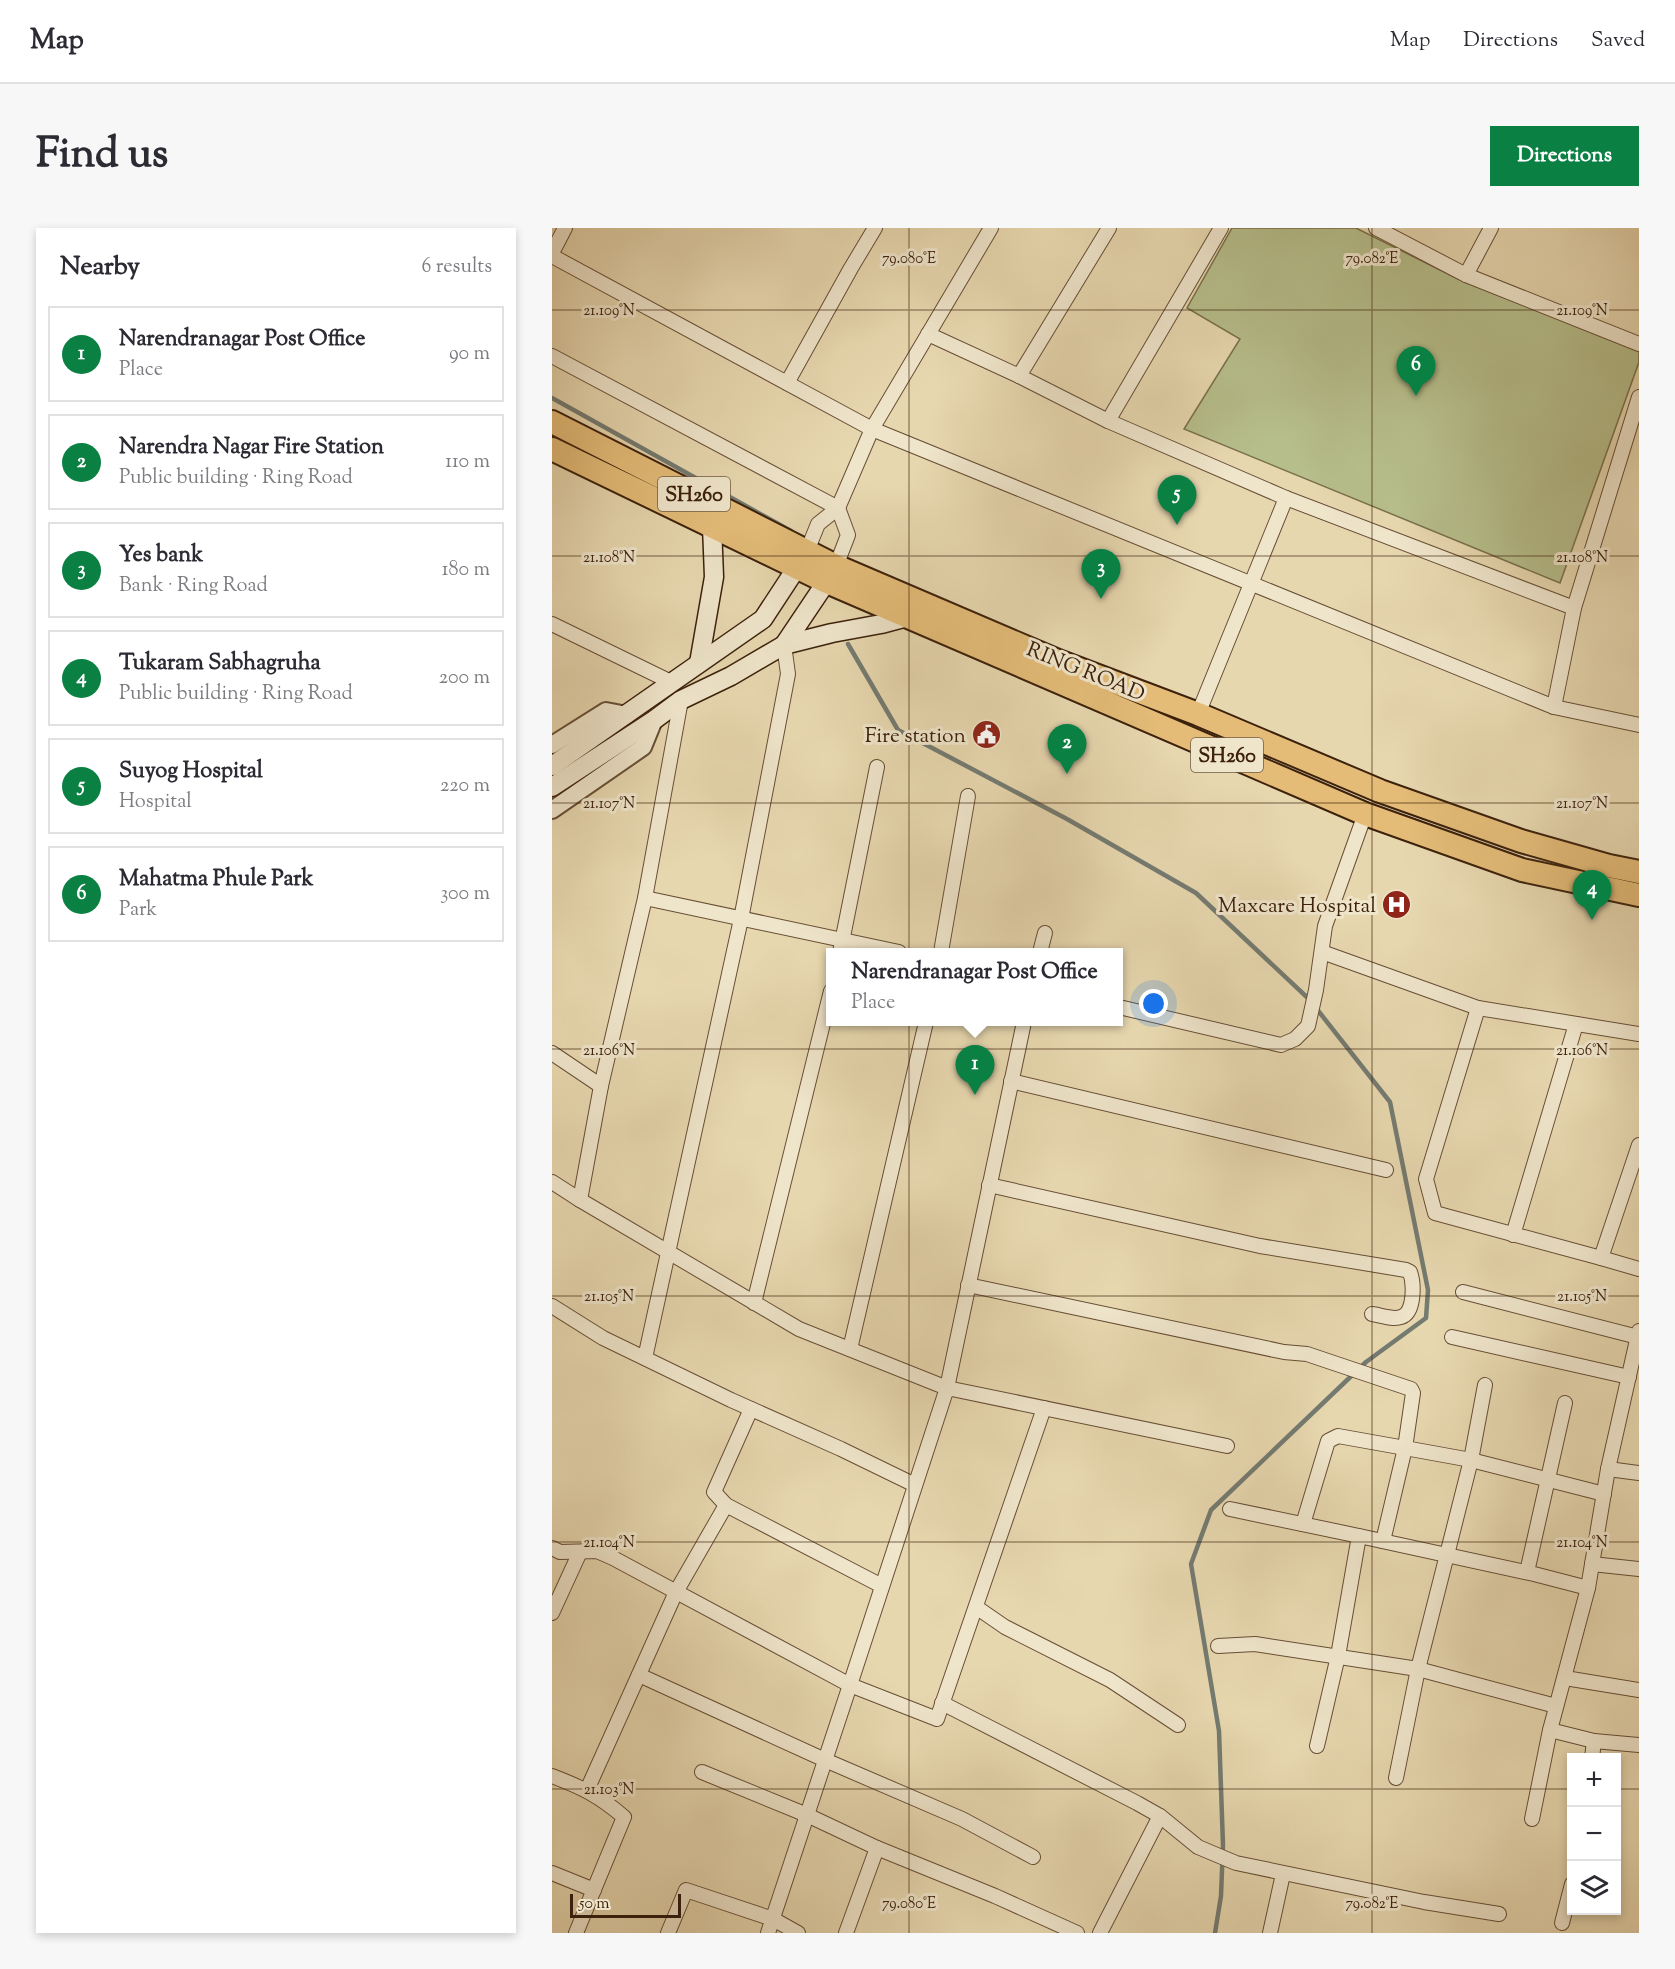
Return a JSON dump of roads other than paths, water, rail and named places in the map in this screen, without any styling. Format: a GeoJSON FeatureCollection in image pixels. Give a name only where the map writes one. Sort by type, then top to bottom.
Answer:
{"type":"FeatureCollection","features":[{"type":"Feature","properties":{"kind":"highway","name":"RING ROAD"},"geometry":{"type":"LineString","coordinates":[[552,422],[907,617],[1365,814],[1522,870],[1639,895]]}},
{"type":"Feature","properties":{"kind":"highway","name":"RING ROAD"},"geometry":{"type":"LineString","coordinates":[[552,449],[712,526],[803,560]]}},
{"type":"Feature","properties":{"kind":"highway","name":"RING ROAD"},"geometry":{"type":"LineString","coordinates":[[831,574],[1198,714],[1391,795],[1521,841],[1609,866],[1639,872]]}},
{"type":"Feature","properties":{"kind":"main road"},"geometry":{"type":"LineString","coordinates":[[699,663],[714,577],[712,526]]}},
{"type":"Feature","properties":{"kind":"main road"},"geometry":{"type":"LineString","coordinates":[[552,766],[763,619],[803,560]]}},
{"type":"Feature","properties":{"kind":"main road"},"geometry":{"type":"LineString","coordinates":[[784,645],[831,574]]}},
{"type":"Feature","properties":{"kind":"main road"},"geometry":{"type":"LineString","coordinates":[[552,787],[681,700],[730,676],[784,645],[907,617]]}},
{"type":"Feature","properties":{"kind":"street"},"geometry":{"type":"LineString","coordinates":[[565,228],[552,254],[872,429],[1554,707],[1639,725]]}},
{"type":"Feature","properties":{"kind":"street"},"geometry":{"type":"LineString","coordinates":[[787,383],[875,228]]}},
{"type":"Feature","properties":{"kind":"street"},"geometry":{"type":"LineString","coordinates":[[803,560],[818,524],[838,508],[872,429],[991,228]]}},
{"type":"Feature","properties":{"kind":"street"},"geometry":{"type":"LineString","coordinates":[[1019,376],[1109,228]]}},
{"type":"Feature","properties":{"kind":"street"},"geometry":{"type":"LineString","coordinates":[[1108,421],[1221,228]]}},
{"type":"Feature","properties":{"kind":"street"},"geometry":{"type":"LineString","coordinates":[[1376,228],[1466,274],[1639,344]]}},
{"type":"Feature","properties":{"kind":"street"},"geometry":{"type":"LineString","coordinates":[[1466,274],[1491,228]]}},
{"type":"Feature","properties":{"kind":"street"},"geometry":{"type":"LineString","coordinates":[[928,334],[1108,421],[1286,498],[1574,608]]}},
{"type":"Feature","properties":{"kind":"street"},"geometry":{"type":"LineString","coordinates":[[552,356],[838,508],[848,535],[831,574]]}},
{"type":"Feature","properties":{"kind":"street"},"geometry":{"type":"LineString","coordinates":[[1554,707],[1574,608],[1639,398]]}},
{"type":"Feature","properties":{"kind":"street"},"geometry":{"type":"LineString","coordinates":[[1198,714],[1286,498]]}},
{"type":"Feature","properties":{"kind":"street"},"geometry":{"type":"LineString","coordinates":[[552,624],[671,682]]}},
{"type":"Feature","properties":{"kind":"street"},"geometry":{"type":"LineString","coordinates":[[645,1358],[741,919],[788,674],[784,645]]}},
{"type":"Feature","properties":{"kind":"street"},"geometry":{"type":"LineString","coordinates":[[580,1200],[601,1086],[645,898],[681,700]]}},
{"type":"Feature","properties":{"kind":"street"},"geometry":{"type":"LineString","coordinates":[[552,745],[606,711],[620,720]]}},
{"type":"Feature","properties":{"kind":"street"},"geometry":{"type":"LineString","coordinates":[[552,810],[643,747],[654,720]]}},
{"type":"Feature","properties":{"kind":"street"},"geometry":{"type":"LineString","coordinates":[[842,946],[877,767]]}},
{"type":"Feature","properties":{"kind":"street"},"geometry":{"type":"LineString","coordinates":[[942,948],[968,796]]}},
{"type":"Feature","properties":{"kind":"street"},"geometry":{"type":"LineString","coordinates":[[1123,1008],[1281,1045],[1295,1039],[1308,1026],[1316,990],[1325,926],[1365,814]]}},
{"type":"Feature","properties":{"kind":"street"},"geometry":{"type":"LineString","coordinates":[[645,898],[741,919],[842,946],[861,948]]}},
{"type":"Feature","properties":{"kind":"street"},"geometry":{"type":"LineString","coordinates":[[1041,948],[1045,933]]}},
{"type":"Feature","properties":{"kind":"street"},"geometry":{"type":"LineString","coordinates":[[1322,952],[1478,1008],[1639,1034]]}},
{"type":"Feature","properties":{"kind":"street"},"geometry":{"type":"LineString","coordinates":[[1478,1008],[1426,1179],[1435,1213],[1639,1269]]}},
{"type":"Feature","properties":{"kind":"street"},"geometry":{"type":"LineString","coordinates":[[754,1303],[826,1011]]}},
{"type":"Feature","properties":{"kind":"street"},"geometry":{"type":"LineString","coordinates":[[1513,1235],[1576,1024]]}},
{"type":"Feature","properties":{"kind":"street"},"geometry":{"type":"LineString","coordinates":[[850,1349],[925,1026]]}},
{"type":"Feature","properties":{"kind":"street"},"geometry":{"type":"LineString","coordinates":[[768,1933],[947,1388],[1023,1026]]}},
{"type":"Feature","properties":{"kind":"street"},"geometry":{"type":"LineString","coordinates":[[552,1053],[601,1086]]}},
{"type":"Feature","properties":{"kind":"street"},"geometry":{"type":"LineString","coordinates":[[1011,1081],[1386,1170]]}},
{"type":"Feature","properties":{"kind":"street"},"geometry":{"type":"LineString","coordinates":[[1601,1258],[1639,1145]]}},
{"type":"Feature","properties":{"kind":"street"},"geometry":{"type":"LineString","coordinates":[[552,1182],[799,1329],[947,1388],[1227,1446]]}},
{"type":"Feature","properties":{"kind":"street"},"geometry":{"type":"LineString","coordinates":[[989,1185],[1260,1246],[1410,1272],[1413,1293],[1405,1315],[1398,1318],[1372,1314]]}},
{"type":"Feature","properties":{"kind":"street"},"geometry":{"type":"LineString","coordinates":[[968,1285],[1284,1352],[1307,1354],[1411,1389],[1413,1393],[1405,1448],[1383,1541]]}},
{"type":"Feature","properties":{"kind":"street"},"geometry":{"type":"LineString","coordinates":[[1463,1292],[1638,1334],[1632,1383],[1608,1469],[1588,1588],[1550,1730],[1533,1819]]}},
{"type":"Feature","properties":{"kind":"street"},"geometry":{"type":"LineString","coordinates":[[552,1306],[603,1338],[915,1485]]}},
{"type":"Feature","properties":{"kind":"street"},"geometry":{"type":"LineString","coordinates":[[1452,1337],[1632,1383]]}},
{"type":"Feature","properties":{"kind":"street"},"geometry":{"type":"LineString","coordinates":[[1396,1778],[1418,1669],[1471,1460],[1485,1385]]}},
{"type":"Feature","properties":{"kind":"street"},"geometry":{"type":"LineString","coordinates":[[1527,1572],[1565,1403]]}},
{"type":"Feature","properties":{"kind":"street"},"geometry":{"type":"LineString","coordinates":[[552,1548],[560,1552],[597,1551],[850,1685],[937,1719],[1044,1408]]}},
{"type":"Feature","properties":{"kind":"street"},"geometry":{"type":"LineString","coordinates":[[751,1409],[714,1492],[726,1505],[882,1586]]}},
{"type":"Feature","properties":{"kind":"street"},"geometry":{"type":"LineString","coordinates":[[1303,1524],[1328,1441],[1338,1436],[1471,1460],[1604,1494]]}},
{"type":"Feature","properties":{"kind":"street"},"geometry":{"type":"LineString","coordinates":[[1608,1469],[1639,1473]]}},
{"type":"Feature","properties":{"kind":"street"},"geometry":{"type":"LineString","coordinates":[[587,1790],[676,1592],[726,1505]]}},
{"type":"Feature","properties":{"kind":"street"},"geometry":{"type":"LineString","coordinates":[[1230,1509],[1527,1572],[1588,1588]]}},
{"type":"Feature","properties":{"kind":"street"},"geometry":{"type":"LineString","coordinates":[[1317,1746],[1338,1656],[1359,1536]]}},
{"type":"Feature","properties":{"kind":"street"},"geometry":{"type":"LineString","coordinates":[[552,1613],[580,1552]]}},
{"type":"Feature","properties":{"kind":"street"},"geometry":{"type":"LineString","coordinates":[[1592,1564],[1639,1569]]}},
{"type":"Feature","properties":{"kind":"street"},"geometry":{"type":"LineString","coordinates":[[976,1607],[1005,1627],[1110,1680],[1178,1725]]}},
{"type":"Feature","properties":{"kind":"street"},"geometry":{"type":"LineString","coordinates":[[1218,1646],[1255,1644],[1418,1669],[1556,1706]]}},
{"type":"Feature","properties":{"kind":"street"},"geometry":{"type":"LineString","coordinates":[[639,1675],[825,1761],[962,1819],[1033,1857]]}},
{"type":"Feature","properties":{"kind":"street"},"geometry":{"type":"LineString","coordinates":[[1565,1678],[1639,1690]]}},
{"type":"Feature","properties":{"kind":"street"},"geometry":{"type":"LineString","coordinates":[[942,1703],[1160,1816],[1198,1846],[1236,1863],[1424,1902],[1499,1914]]}},
{"type":"Feature","properties":{"kind":"street"},"geometry":{"type":"LineString","coordinates":[[1550,1730],[1594,1741],[1639,1745]]}},
{"type":"Feature","properties":{"kind":"street"},"geometry":{"type":"LineString","coordinates":[[1593,1753],[1594,1741]]}},
{"type":"Feature","properties":{"kind":"street"},"geometry":{"type":"LineString","coordinates":[[702,1772],[807,1815],[877,1848],[995,1896],[1077,1933]]}},
{"type":"Feature","properties":{"kind":"street"},"geometry":{"type":"LineString","coordinates":[[552,1776],[587,1790],[624,1817],[576,1933]]}},
{"type":"Feature","properties":{"kind":"street"},"geometry":{"type":"LineString","coordinates":[[1100,1933],[1160,1816]]}},
{"type":"Feature","properties":{"kind":"street"},"geometry":{"type":"LineString","coordinates":[[846,1933],[877,1848]]}},
{"type":"Feature","properties":{"kind":"street"},"geometry":{"type":"LineString","coordinates":[[552,1873],[594,1890]]}},
{"type":"Feature","properties":{"kind":"street"},"geometry":{"type":"LineString","coordinates":[[1270,1933],[1283,1874]]}},
{"type":"Feature","properties":{"kind":"street"},"geometry":{"type":"LineString","coordinates":[[668,1933],[686,1890],[773,1919],[798,1933]]}},
{"type":"Feature","properties":{"kind":"street"},"geometry":{"type":"LineString","coordinates":[[1562,1923],[1567,1904]]}},
{"type":"Feature","properties":{"kind":"waterway"},"geometry":{"type":"LineString","coordinates":[[552,398],[791,531]]}},
{"type":"Feature","properties":{"kind":"waterway"},"geometry":{"type":"LineString","coordinates":[[848,644],[898,730],[1067,819],[1196,893],[1311,1001]]}},
{"type":"Feature","properties":{"kind":"waterway"},"geometry":{"type":"LineString","coordinates":[[1215,1933],[1221,1896],[1223,1845],[1219,1731],[1191,1564],[1211,1510],[1366,1362],[1426,1318],[1428,1290],[1390,1102],[1316,1008]]}},
{"type":"Feature","properties":{"kind":"place","name":"Mahatma Phule Park"},"geometry":{"type":"Point","coordinates":[1416,396]}},
{"type":"Feature","properties":{"kind":"place","name":"Suyog Hospital"},"geometry":{"type":"Point","coordinates":[1177,525]}},
{"type":"Feature","properties":{"kind":"place","name":"Yes bank"},"geometry":{"type":"Point","coordinates":[1101,599]}},
{"type":"Feature","properties":{"kind":"place","name":"Fire station"},"geometry":{"type":"Point","coordinates":[987,735]}},
{"type":"Feature","properties":{"kind":"place","name":"Narendra Nagar Fire Station"},"geometry":{"type":"Point","coordinates":[1067,774]}},
{"type":"Feature","properties":{"kind":"place","name":"Maxcare Hospital"},"geometry":{"type":"Point","coordinates":[1397,905]}},
{"type":"Feature","properties":{"kind":"place","name":"Tukaram Sabhagruha"},"geometry":{"type":"Point","coordinates":[1592,920]}},
{"type":"Feature","properties":{"kind":"place","name":"Narendranagar Post Office"},"geometry":{"type":"Point","coordinates":[975,1095]}}]}
